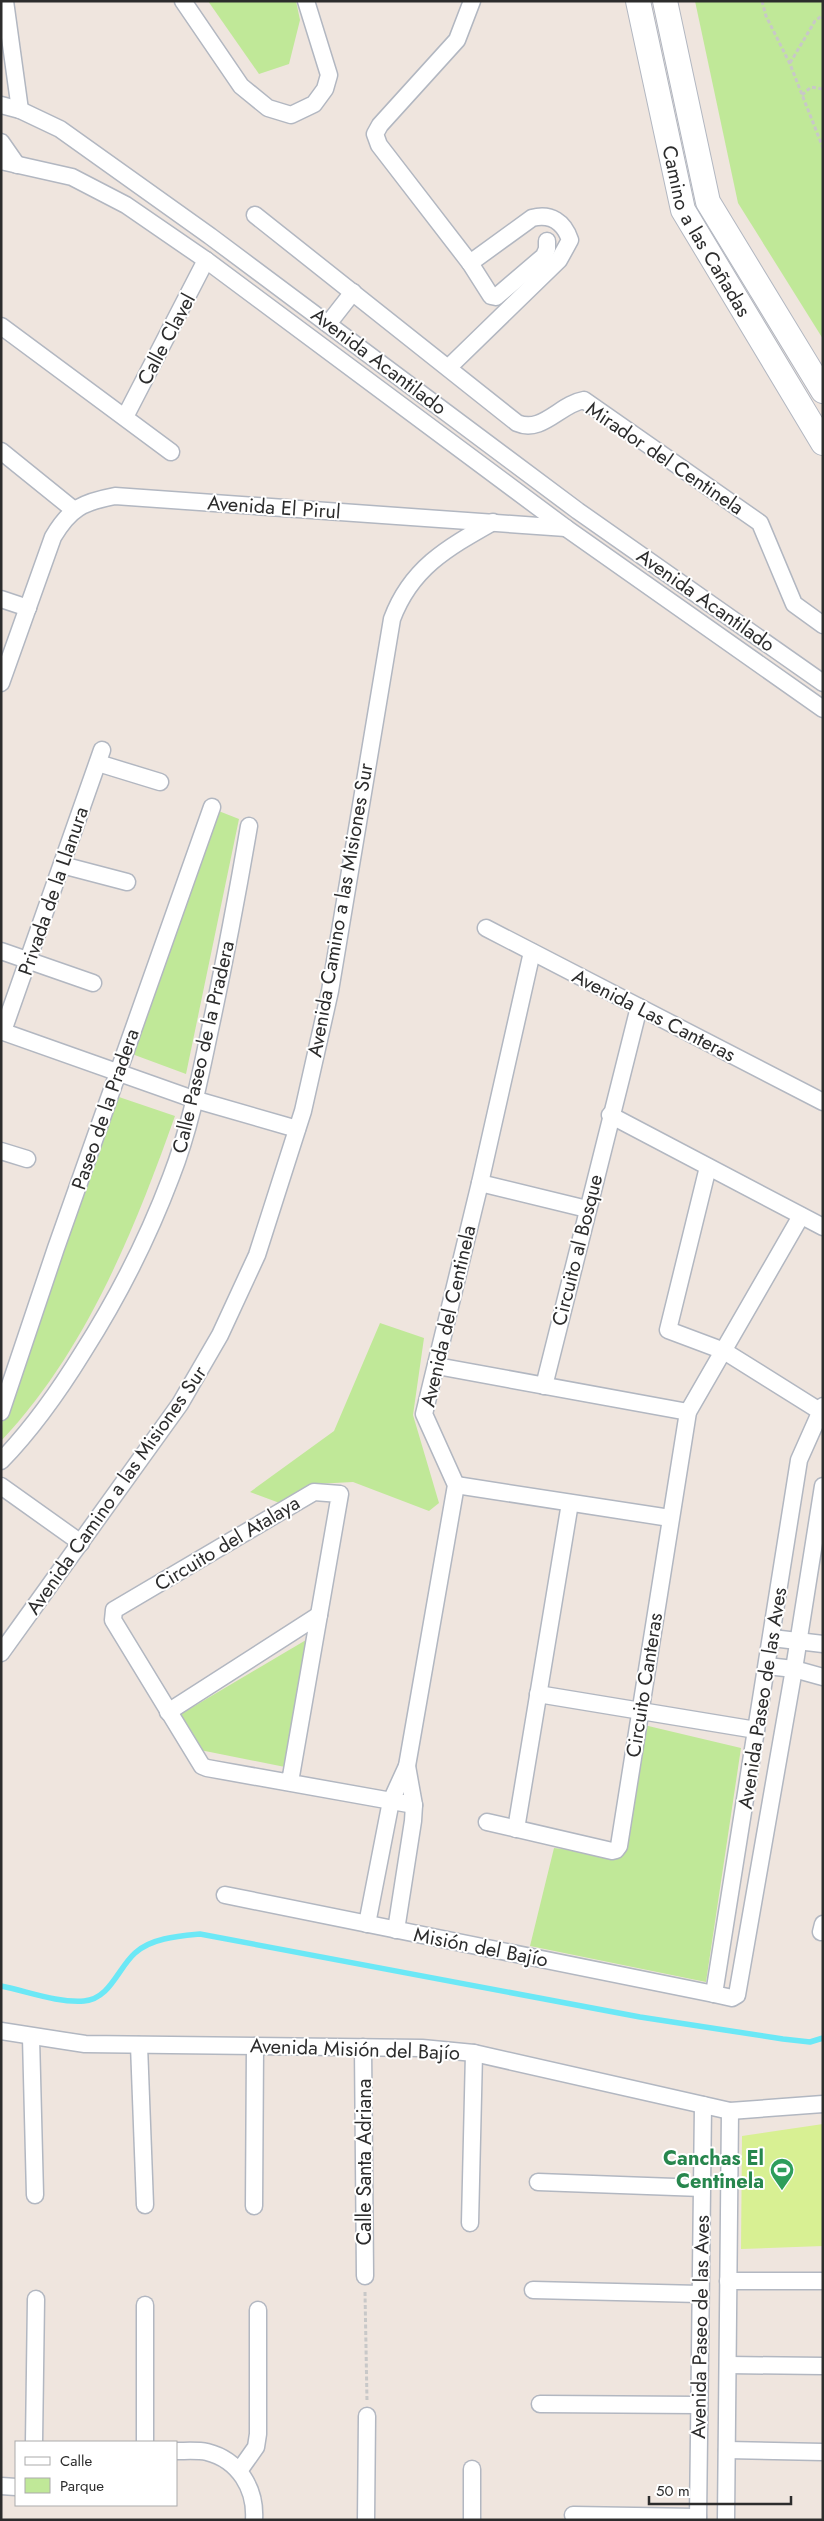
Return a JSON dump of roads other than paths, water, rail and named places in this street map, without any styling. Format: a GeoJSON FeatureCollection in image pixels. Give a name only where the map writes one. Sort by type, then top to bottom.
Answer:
{"type":"FeatureCollection","features":[{"type":"Feature","properties":{"kind":"main road","name":"Camino a las Cañadas"},"geometry":{"type":"LineString","coordinates":[[638,1],[683,210],[823,443]]}},
{"type":"Feature","properties":{"kind":"main road","name":"Camino a las Cañadas"},"geometry":{"type":"LineString","coordinates":[[665,1],[708,202],[823,391]]}},
{"type":"Feature","properties":{"kind":"street"},"geometry":{"type":"LineString","coordinates":[[5,1],[20,110]]}},
{"type":"Feature","properties":{"kind":"street"},"geometry":{"type":"LineString","coordinates":[[183,1],[241,86],[268,108],[292,115],[314,104],[325,89],[329,75],[306,1]]}},
{"type":"Feature","properties":{"kind":"street"},"geometry":{"type":"LineString","coordinates":[[472,1],[457,40],[380,125],[375,134],[379,145],[470,264],[491,296],[496,297],[544,256],[548,249],[547,241]]}},
{"type":"Feature","properties":{"kind":"street","name":"Avenida Acantilado"},"geometry":{"type":"LineString","coordinates":[[1,105],[20,110],[60,129],[329,324],[578,511],[823,683]]}},
{"type":"Feature","properties":{"kind":"street"},"geometry":{"type":"LineString","coordinates":[[1,142],[9,163]]}},
{"type":"Feature","properties":{"kind":"street","name":"Avenida Acantilado"},"geometry":{"type":"LineString","coordinates":[[9,163],[72,177],[91,185],[126,205],[206,260],[566,528],[823,709]]}},
{"type":"Feature","properties":{"kind":"street"},"geometry":{"type":"LineString","coordinates":[[449,367],[559,260],[570,240],[566,229],[557,220],[542,215],[532,218],[470,264]]}},
{"type":"Feature","properties":{"kind":"street","name":"Mirador del Centinela"},"geometry":{"type":"LineString","coordinates":[[256,216],[449,367],[517,423],[526,428],[535,426],[575,401],[584,400],[594,404],[760,523],[794,604],[823,625]]}},
{"type":"Feature","properties":{"kind":"street","name":"Calle Clavel"},"geometry":{"type":"LineString","coordinates":[[125,417],[206,260]]}},
{"type":"Feature","properties":{"kind":"street"},"geometry":{"type":"LineString","coordinates":[[329,324],[354,293]]}},
{"type":"Feature","properties":{"kind":"street"},"geometry":{"type":"LineString","coordinates":[[1,326],[171,452]]}},
{"type":"Feature","properties":{"kind":"street"},"geometry":{"type":"LineString","coordinates":[[1,451],[74,510]]}},
{"type":"Feature","properties":{"kind":"street","name":"Avenida El Pirul"},"geometry":{"type":"LineString","coordinates":[[3,675],[53,537],[63,521],[74,510],[88,501],[115,496],[566,528]]}},
{"type":"Feature","properties":{"kind":"street"},"geometry":{"type":"LineString","coordinates":[[566,528],[578,511]]}},
{"type":"Feature","properties":{"kind":"street","name":"Avenida Camino a las Misiones Sur"},"geometry":{"type":"LineString","coordinates":[[1,1653],[180,1404],[220,1335],[257,1255],[297,1129],[330,991],[392,619],[408,586],[420,572],[453,545],[493,522]]}},
{"type":"Feature","properties":{"kind":"street"},"geometry":{"type":"LineString","coordinates":[[1,599],[28,608]]}},
{"type":"Feature","properties":{"kind":"street","name":"Privada de la Llanura"},"geometry":{"type":"LineString","coordinates":[[2,1031],[100,756],[160,782]]}},
{"type":"Feature","properties":{"kind":"street","name":"Paseo de la Pradera"},"geometry":{"type":"LineString","coordinates":[[1,1412],[212,807]]}},
{"type":"Feature","properties":{"kind":"street","name":"Calle Paseo de la Pradera"},"geometry":{"type":"LineString","coordinates":[[1,1461],[23,1439],[62,1384],[107,1314],[139,1250],[171,1176],[191,1115],[230,940],[249,826]]}},
{"type":"Feature","properties":{"kind":"street"},"geometry":{"type":"LineString","coordinates":[[62,865],[127,882]]}},
{"type":"Feature","properties":{"kind":"street","name":"Avenida Las Canteras"},"geometry":{"type":"LineString","coordinates":[[486,928],[823,1102]]}},
{"type":"Feature","properties":{"kind":"street"},"geometry":{"type":"LineString","coordinates":[[1,951],[93,984]]}},
{"type":"Feature","properties":{"kind":"street","name":"Avenida del Centinela"},"geometry":{"type":"LineString","coordinates":[[456,1485],[424,1414],[480,1183],[532,952]]}},
{"type":"Feature","properties":{"kind":"street","name":"Circuito al Bosque"},"geometry":{"type":"LineString","coordinates":[[544,1386],[610,1115],[639,1007]]}},
{"type":"Feature","properties":{"kind":"street"},"geometry":{"type":"LineString","coordinates":[[2,1031],[194,1099],[297,1129]]}},
{"type":"Feature","properties":{"kind":"street"},"geometry":{"type":"LineString","coordinates":[[610,1115],[823,1226]]}},
{"type":"Feature","properties":{"kind":"street"},"geometry":{"type":"LineString","coordinates":[[1,1151],[27,1159]]}},
{"type":"Feature","properties":{"kind":"street"},"geometry":{"type":"LineString","coordinates":[[708,1167],[668,1330],[724,1351],[822,1410]]}},
{"type":"Feature","properties":{"kind":"street"},"geometry":{"type":"LineString","coordinates":[[480,1183],[587,1209]]}},
{"type":"Feature","properties":{"kind":"street"},"geometry":{"type":"LineString","coordinates":[[367,1924],[391,1801],[408,1766],[456,1485],[670,1518],[688,1412],[801,1216]]}},
{"type":"Feature","properties":{"kind":"street"},"geometry":{"type":"LineString","coordinates":[[436,1366],[688,1412]]}},
{"type":"Feature","properties":{"kind":"street","name":"Avenida Paseo de las Aves"},"geometry":{"type":"LineString","coordinates":[[714,1994],[799,1460],[822,1410]]}},
{"type":"Feature","properties":{"kind":"street"},"geometry":{"type":"LineString","coordinates":[[1,1486],[81,1543]]}},
{"type":"Feature","properties":{"kind":"street","name":"Avenida Paseo de las Aves"},"geometry":{"type":"LineString","coordinates":[[737,1995],[794,1669],[823,1486]]}},
{"type":"Feature","properties":{"kind":"street","name":"Circuito del Atalaya"},"geometry":{"type":"LineString","coordinates":[[290,1782],[340,1494],[314,1492],[114,1610],[113,1620],[202,1766],[414,1805]]}},
{"type":"Feature","properties":{"kind":"street"},"geometry":{"type":"LineString","coordinates":[[516,1828],[570,1503]]}},
{"type":"Feature","properties":{"kind":"street","name":"Circuito Canteras"},"geometry":{"type":"LineString","coordinates":[[487,1822],[616,1850],[619,1846],[670,1518]]}},
{"type":"Feature","properties":{"kind":"street"},"geometry":{"type":"LineString","coordinates":[[168,1712],[319,1615]]}},
{"type":"Feature","properties":{"kind":"street"},"geometry":{"type":"LineString","coordinates":[[772,1638],[798,1643],[823,1644]]}},
{"type":"Feature","properties":{"kind":"street"},"geometry":{"type":"LineString","coordinates":[[767,1666],[794,1669],[823,1677]]}},
{"type":"Feature","properties":{"kind":"street"},"geometry":{"type":"LineString","coordinates":[[538,1694],[640,1709],[756,1730]]}},
{"type":"Feature","properties":{"kind":"street"},"geometry":{"type":"LineString","coordinates":[[396,1930],[414,1805],[408,1766]]}},
{"type":"Feature","properties":{"kind":"street","name":"Misión del Bajío"},"geometry":{"type":"LineString","coordinates":[[225,1895],[732,1998],[737,1995]]}},
{"type":"Feature","properties":{"kind":"street","name":"Avenida Misión del Bajío"},"geometry":{"type":"LineString","coordinates":[[1,2031],[85,2044],[422,2048],[474,2053],[730,2111],[823,2104]]}},
{"type":"Feature","properties":{"kind":"street"},"geometry":{"type":"LineString","coordinates":[[32,2037],[35,2195]]}},
{"type":"Feature","properties":{"kind":"street"},"geometry":{"type":"LineString","coordinates":[[139,2045],[145,2205]]}},
{"type":"Feature","properties":{"kind":"street"},"geometry":{"type":"LineString","coordinates":[[254,2206],[255,2046]]}},
{"type":"Feature","properties":{"kind":"street","name":"Calle Santa Adriana"},"geometry":{"type":"LineString","coordinates":[[364,2047],[365,2276]]}},
{"type":"Feature","properties":{"kind":"street"},"geometry":{"type":"LineString","coordinates":[[470,2223],[474,2053]]}},
{"type":"Feature","properties":{"kind":"street","name":"Avenida Paseo de las Aves"},"geometry":{"type":"LineString","coordinates":[[698,2519],[702,2105]]}},
{"type":"Feature","properties":{"kind":"street","name":"Avenida Paseo de las Aves"},"geometry":{"type":"LineString","coordinates":[[726,2520],[730,2111]]}},
{"type":"Feature","properties":{"kind":"street"},"geometry":{"type":"LineString","coordinates":[[538,2182],[702,2188]]}},
{"type":"Feature","properties":{"kind":"street"},"geometry":{"type":"LineString","coordinates":[[728,2281],[823,2281]]}},
{"type":"Feature","properties":{"kind":"street"},"geometry":{"type":"LineString","coordinates":[[540,2290],[700,2294]]}},
{"type":"Feature","properties":{"kind":"street"},"geometry":{"type":"LineString","coordinates":[[34,2441],[36,2299]]}},
{"type":"Feature","properties":{"kind":"street"},"geometry":{"type":"LineString","coordinates":[[145,2305],[145,2441]]}},
{"type":"Feature","properties":{"kind":"street"},"geometry":{"type":"LineString","coordinates":[[239,2471],[256,2447],[258,2434],[258,2310]]}},
{"type":"Feature","properties":{"kind":"street"},"geometry":{"type":"LineString","coordinates":[[728,2365],[823,2366]]}},
{"type":"Feature","properties":{"kind":"street"},"geometry":{"type":"LineString","coordinates":[[540,2404],[699,2405]]}},
{"type":"Feature","properties":{"kind":"street"},"geometry":{"type":"LineString","coordinates":[[366,2520],[367,2416]]}},
{"type":"Feature","properties":{"kind":"street"},"geometry":{"type":"LineString","coordinates":[[727,2450],[823,2452]]}},
{"type":"Feature","properties":{"kind":"street"},"geometry":{"type":"LineString","coordinates":[[178,2451],[206,2452],[218,2456],[239,2471],[252,2493],[254,2520]]}},
{"type":"Feature","properties":{"kind":"street"},"geometry":{"type":"LineString","coordinates":[[472,2469],[472,2520]]}},
{"type":"Feature","properties":{"kind":"street"},"geometry":{"type":"LineString","coordinates":[[1,2486],[15,2487]]}},
{"type":"Feature","properties":{"kind":"street"},"geometry":{"type":"LineString","coordinates":[[573,2516],[698,2519]]}},
{"type":"Feature","properties":{"kind":"waterway"},"geometry":{"type":"LineString","coordinates":[[1,1986],[63,2000],[84,2001],[93,1999],[107,1989],[129,1959],[142,1948],[157,1941],[200,1934],[640,2017],[783,2039],[810,2042],[823,2038]]}},
{"type":"Feature","properties":{"kind":"place","name":"Canchas El Centinela"},"geometry":{"type":"Point","coordinates":[782,2191]}}]}
